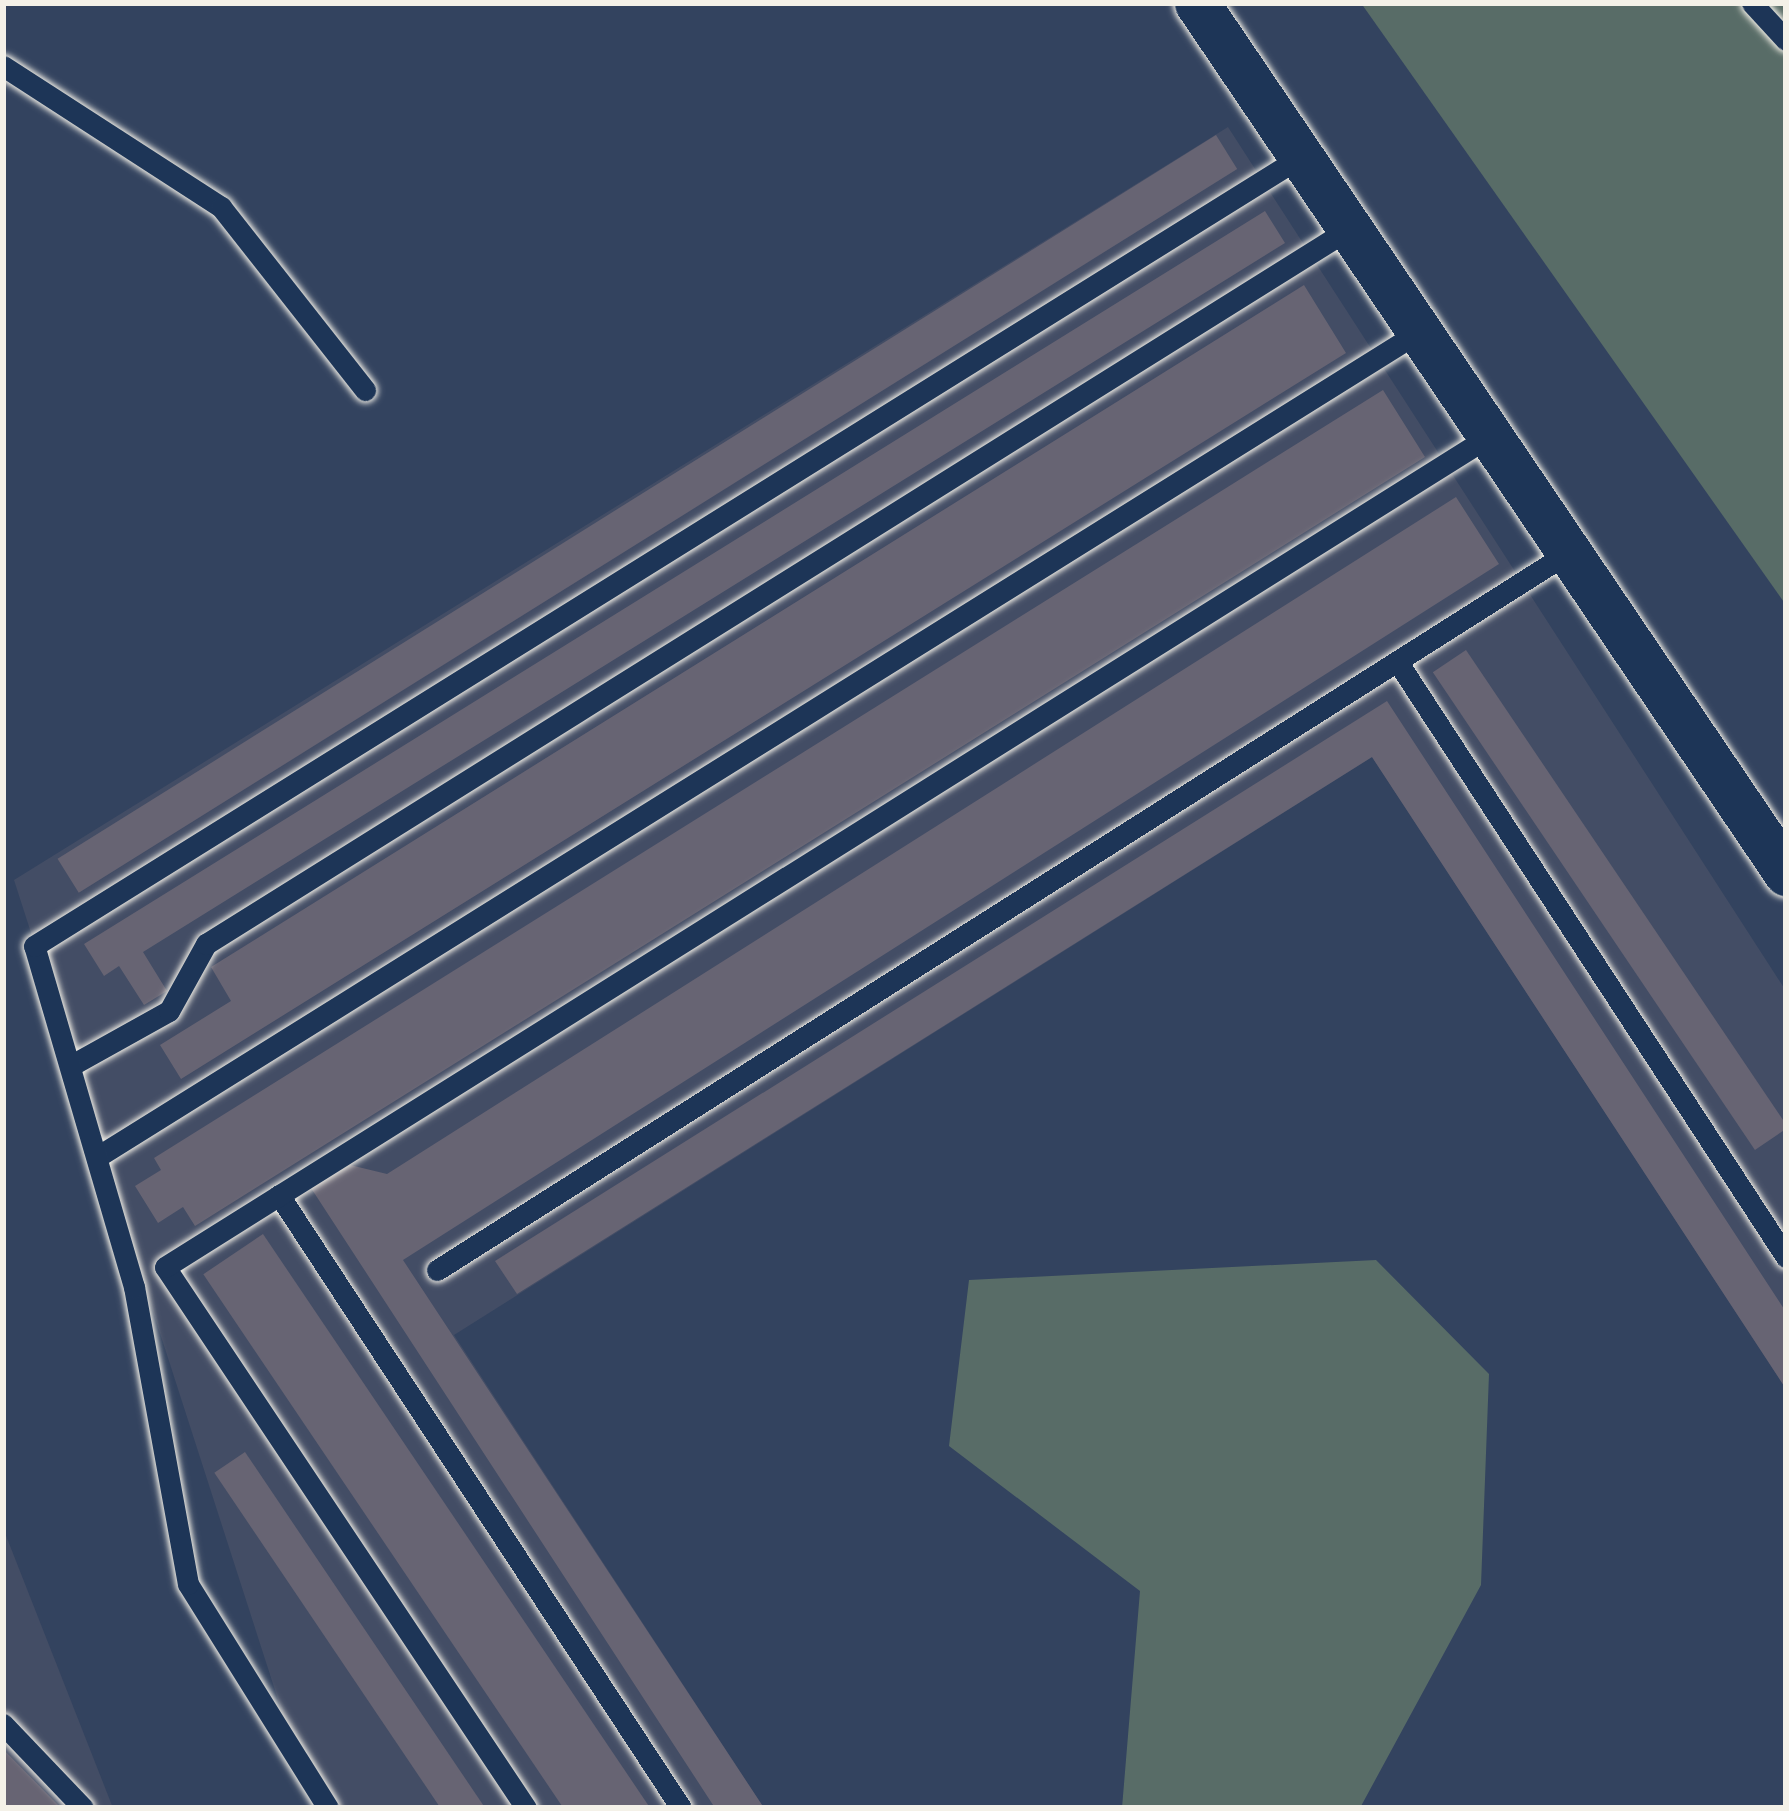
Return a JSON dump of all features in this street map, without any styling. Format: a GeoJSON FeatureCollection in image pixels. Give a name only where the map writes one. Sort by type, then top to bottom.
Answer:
{"type":"FeatureCollection","features":[{"type":"Feature","properties":{"kind":"street"},"geometry":{"type":"LineString","coordinates":[[1198,3],[1786,873]]}},
{"type":"Feature","properties":{"kind":"lane"},"geometry":{"type":"LineString","coordinates":[[1752,3],[1786,40]]}},
{"type":"Feature","properties":{"kind":"lane"},"geometry":{"type":"LineString","coordinates":[[3,66],[221,207],[365,390]]}},
{"type":"Feature","properties":{"kind":"lane"},"geometry":{"type":"LineString","coordinates":[[328,1808],[188,1584],[134,1287],[34,946],[1303,156]]}},
{"type":"Feature","properties":{"kind":"lane"},"geometry":{"type":"LineString","coordinates":[[70,1066],[169,1011],[206,944],[1352,227]]}},
{"type":"Feature","properties":{"kind":"lane"},"geometry":{"type":"LineString","coordinates":[[97,1157],[1422,330]]}},
{"type":"Feature","properties":{"kind":"lane"},"geometry":{"type":"LineString","coordinates":[[134,1287],[1493,434]]}},
{"type":"Feature","properties":{"kind":"lane"},"geometry":{"type":"LineString","coordinates":[[437,1270],[1571,551]]}},
{"type":"Feature","properties":{"kind":"lane"},"geometry":{"type":"LineString","coordinates":[[1397,661],[1786,1257]]}},
{"type":"Feature","properties":{"kind":"lane"},"geometry":{"type":"LineString","coordinates":[[279,1195],[681,1808]]}},
{"type":"Feature","properties":{"kind":"lane"},"geometry":{"type":"LineString","coordinates":[[165,1267],[526,1808]]}},
{"type":"Feature","properties":{"kind":"lane"},"geometry":{"type":"LineString","coordinates":[[3,1724],[83,1808]]}},
{"type":"Feature","properties":{"kind":"shaded area"},"geometry":{"type":"Polygon","coordinates":[[[1228,127],[1786,991],[1786,1389],[1372,757],[454,1335],[764,1808],[313,1808],[14,880],[1228,127]]]}},
{"type":"Feature","properties":{"kind":"shaded area"},"geometry":{"type":"Polygon","coordinates":[[[3,1528],[113,1808],[3,1808],[3,1528]]]}},
{"type":"Feature","properties":{"kind":"green space"},"geometry":{"type":"Polygon","coordinates":[[[1361,3],[1786,3],[1786,605],[1361,3]]]}},
{"type":"Feature","properties":{"kind":"green space"},"geometry":{"type":"Polygon","coordinates":[[[1376,1260],[1489,1374],[1481,1585],[1360,1808],[1122,1808],[1140,1591],[949,1446],[969,1280],[1376,1260]]]}},
{"type":"Feature","properties":{"kind":"building"},"geometry":{"type":"Polygon","coordinates":[[[1216,135],[1237,169],[79,893],[58,859],[1216,135]]]}},
{"type":"Feature","properties":{"kind":"building"},"geometry":{"type":"Polygon","coordinates":[[[1265,211],[1285,243],[143,952],[167,991],[144,1005],[119,966],[104,976],[84,944],[1265,211]]]}},
{"type":"Feature","properties":{"kind":"building"},"geometry":{"type":"Polygon","coordinates":[[[1304,285],[1346,353],[181,1079],[160,1045],[231,1001],[211,967],[1304,285]]]}},
{"type":"Feature","properties":{"kind":"building"},"geometry":{"type":"Polygon","coordinates":[[[1383,390],[1425,457],[195,1226],[183,1207],[158,1223],[135,1186],[161,1170],[154,1158],[1383,390]]]}},
{"type":"Feature","properties":{"kind":"building"},"geometry":{"type":"Polygon","coordinates":[[[1456,497],[1499,564],[403,1260],[764,1808],[715,1808],[311,1188],[350,1165],[387,1174],[1456,497]]]}},
{"type":"Feature","properties":{"kind":"building"},"geometry":{"type":"Polygon","coordinates":[[[1466,650],[1786,1124],[1755,1150],[1433,672],[1466,650]]]}},
{"type":"Feature","properties":{"kind":"building"},"geometry":{"type":"Polygon","coordinates":[[[1387,701],[1786,1312],[1786,1389],[1372,757],[517,1294],[495,1261],[1387,701]]]}},
{"type":"Feature","properties":{"kind":"building"},"geometry":{"type":"Polygon","coordinates":[[[263,1234],[648,1805],[563,1808],[203,1274],[263,1234]]]}},
{"type":"Feature","properties":{"kind":"building"},"geometry":{"type":"Polygon","coordinates":[[[245,1452],[484,1807],[440,1808],[214,1473],[245,1452]]]}},
{"type":"Feature","properties":{"kind":"building"},"geometry":{"type":"Polygon","coordinates":[[[3,1749],[61,1808],[3,1808],[3,1749]]]}}]}
